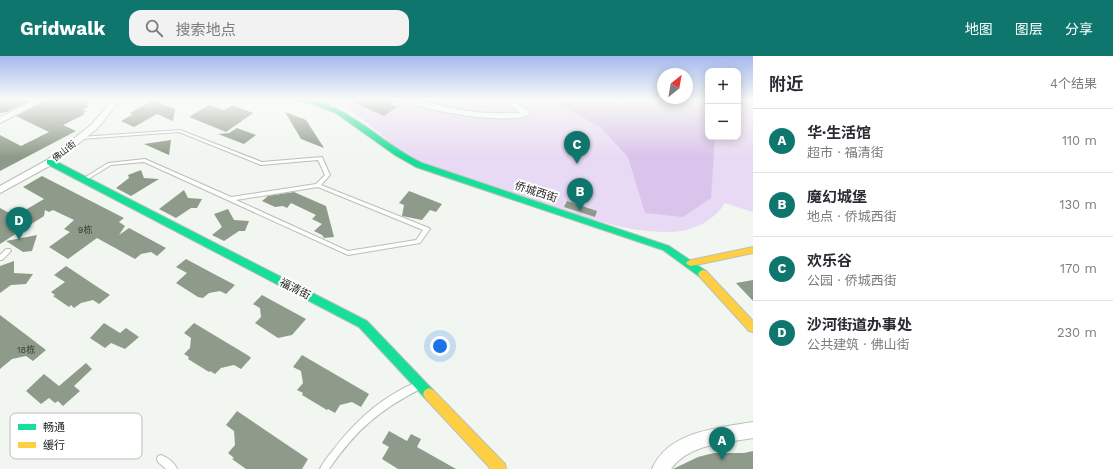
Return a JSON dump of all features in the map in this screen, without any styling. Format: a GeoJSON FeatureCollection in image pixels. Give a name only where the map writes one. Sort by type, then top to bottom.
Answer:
{"type":"FeatureCollection","features":[{"type":"Feature","properties":{"kind":"street","name":"佛山街"},"geometry":{"type":"LineString","coordinates":[[0,190],[50,162],[81,138],[102,118]]}},
{"type":"Feature","properties":{"kind":"street","name":"侨城西街"},"geometry":{"type":"LineString","coordinates":[[350,118],[391,151],[423,167],[656,244],[691,263],[715,284],[753,328]]}},
{"type":"Feature","properties":{"kind":"street","name":"福清街"},"geometry":{"type":"LineString","coordinates":[[50,162],[363,324],[500,469]]}},
{"type":"Feature","properties":{"kind":"street"},"geometry":{"type":"LineString","coordinates":[[691,263],[753,250]]}},
{"type":"Feature","properties":{"kind":"street"},"geometry":{"type":"LineString","coordinates":[[661,469],[672,453],[686,445],[706,439],[753,430]]}},
{"type":"Feature","properties":{"kind":"lane"},"geometry":{"type":"LineString","coordinates":[[81,138],[180,131],[261,164],[320,158],[328,175],[318,185]]}},
{"type":"Feature","properties":{"kind":"lane"},"geometry":{"type":"LineString","coordinates":[[83,180],[110,164],[146,160],[230,199],[348,253],[418,242],[427,229],[318,185],[230,199]]}},
{"type":"Feature","properties":{"kind":"lane"},"geometry":{"type":"LineString","coordinates":[[0,258],[8,251]]}},
{"type":"Feature","properties":{"kind":"lane"},"geometry":{"type":"LineString","coordinates":[[324,469],[343,441],[367,416],[392,398],[420,385]]}},
{"type":"Feature","properties":{"kind":"lane"},"geometry":{"type":"LineString","coordinates":[[161,459],[173,469]]}},
{"type":"Feature","properties":{"kind":"shaded area"},"geometry":{"type":"Polygon","coordinates":[[[361,118],[705,118],[705,140],[741,140],[741,118],[753,118],[753,212],[725,203],[708,221],[693,228],[677,232],[653,232],[638,230],[577,214],[467,178],[419,161],[395,146],[361,118]]]}},
{"type":"Feature","properties":{"kind":"shaded area"},"geometry":{"type":"Polygon","coordinates":[[[584,118],[705,118],[705,140],[715,140],[711,198],[683,217],[645,213],[628,157],[600,127],[584,118]]]}},
{"type":"Feature","properties":{"kind":"building"},"geometry":{"type":"Polygon","coordinates":[[[21,118],[76,118],[63,125],[76,131],[0,171],[0,135],[21,146],[49,132],[21,118]]]}},
{"type":"Feature","properties":{"kind":"building"},"geometry":{"type":"Polygon","coordinates":[[[126,118],[149,118],[134,127],[121,121],[126,118]]]}},
{"type":"Feature","properties":{"kind":"building"},"geometry":{"type":"Polygon","coordinates":[[[192,118],[246,118],[226,132],[192,118]]]}},
{"type":"Feature","properties":{"kind":"building"},"geometry":{"type":"Polygon","coordinates":[[[289,118],[301,118],[306,120],[324,148],[301,139],[289,118]]]}},
{"type":"Feature","properties":{"kind":"building"},"geometry":{"type":"Polygon","coordinates":[[[237,128],[256,135],[244,144],[218,134],[229,133],[237,128]]]}},
{"type":"Feature","properties":{"kind":"building"},"geometry":{"type":"Polygon","coordinates":[[[171,140],[169,155],[144,144],[171,140]]]}},
{"type":"Feature","properties":{"kind":"building"},"geometry":{"type":"Polygon","coordinates":[[[141,170],[144,178],[159,179],[131,196],[116,188],[129,178],[128,175],[141,170]]]}},
{"type":"Feature","properties":{"kind":"building"},"geometry":{"type":"Polygon","coordinates":[[[42,176],[124,218],[119,222],[125,226],[119,235],[129,228],[166,248],[157,256],[151,252],[141,254],[135,259],[97,238],[68,259],[49,247],[70,232],[64,229],[74,220],[53,210],[49,212],[45,210],[44,216],[0,244],[0,208],[15,216],[44,199],[23,187],[42,176]]]}},
{"type":"Feature","properties":{"kind":"building"},"geometry":{"type":"Polygon","coordinates":[[[184,190],[188,198],[202,199],[197,208],[191,208],[176,218],[159,209],[184,190]]]}},
{"type":"Feature","properties":{"kind":"building"},"geometry":{"type":"Polygon","coordinates":[[[409,191],[442,204],[436,212],[430,210],[422,220],[402,216],[404,205],[399,203],[409,191]]]}},
{"type":"Feature","properties":{"kind":"building"},"geometry":{"type":"Polygon","coordinates":[[[294,192],[326,206],[334,237],[324,238],[322,235],[314,231],[322,224],[312,219],[316,215],[291,203],[287,208],[283,206],[275,207],[262,201],[268,196],[294,192]]]}},
{"type":"Feature","properties":{"kind":"building"},"geometry":{"type":"Polygon","coordinates":[[[567,201],[597,211],[595,217],[564,207],[567,201]]]}},
{"type":"Feature","properties":{"kind":"building"},"geometry":{"type":"Polygon","coordinates":[[[228,209],[234,220],[249,221],[245,231],[239,231],[224,241],[212,235],[222,227],[214,214],[228,209]]]}},
{"type":"Feature","properties":{"kind":"building"},"geometry":{"type":"Polygon","coordinates":[[[37,235],[32,251],[23,252],[6,241],[37,235]]]}},
{"type":"Feature","properties":{"kind":"building"},"geometry":{"type":"Polygon","coordinates":[[[186,259],[235,285],[226,294],[220,291],[209,293],[203,298],[198,297],[176,283],[187,273],[176,267],[186,259]]]}},
{"type":"Feature","properties":{"kind":"building"},"geometry":{"type":"Polygon","coordinates":[[[14,261],[14,273],[33,274],[26,284],[11,285],[0,293],[0,266],[14,261]]]}},
{"type":"Feature","properties":{"kind":"building"},"geometry":{"type":"Polygon","coordinates":[[[66,266],[110,295],[99,304],[93,300],[81,303],[74,308],[71,305],[69,307],[53,296],[55,295],[51,292],[65,282],[54,275],[66,266]]]}},
{"type":"Feature","properties":{"kind":"building"},"geometry":{"type":"Polygon","coordinates":[[[753,280],[753,301],[736,283],[753,280]]]}},
{"type":"Feature","properties":{"kind":"building"},"geometry":{"type":"Polygon","coordinates":[[[262,295],[306,319],[292,335],[278,338],[255,323],[261,317],[260,308],[253,304],[262,295]]]}},
{"type":"Feature","properties":{"kind":"building"},"geometry":{"type":"Polygon","coordinates":[[[0,315],[46,350],[33,361],[26,356],[12,359],[0,369],[0,315]]]}},
{"type":"Feature","properties":{"kind":"building"},"geometry":{"type":"Polygon","coordinates":[[[104,323],[120,333],[126,328],[139,337],[125,349],[111,343],[105,348],[90,338],[104,323]]]}},
{"type":"Feature","properties":{"kind":"building"},"geometry":{"type":"Polygon","coordinates":[[[194,323],[251,358],[241,369],[234,365],[221,368],[215,374],[210,371],[209,372],[188,359],[189,357],[184,354],[190,348],[191,338],[184,333],[194,323]]]}},
{"type":"Feature","properties":{"kind":"building"},"geometry":{"type":"Polygon","coordinates":[[[302,355],[369,394],[361,407],[352,402],[340,405],[335,413],[302,395],[303,393],[297,390],[303,383],[301,371],[293,367],[302,355]]]}},
{"type":"Feature","properties":{"kind":"building"},"geometry":{"type":"Polygon","coordinates":[[[86,363],[92,369],[74,386],[80,391],[63,406],[58,401],[55,403],[49,398],[41,404],[26,391],[44,374],[59,386],[86,363]]]}},
{"type":"Feature","properties":{"kind":"building"},"geometry":{"type":"Polygon","coordinates":[[[237,411],[308,459],[302,469],[246,469],[232,459],[234,458],[228,453],[235,445],[234,431],[226,425],[237,411]]]}},
{"type":"Feature","properties":{"kind":"building"},"geometry":{"type":"Polygon","coordinates":[[[389,431],[407,441],[411,434],[421,439],[417,447],[456,469],[398,469],[382,459],[389,447],[382,443],[389,431]]]}},
{"type":"Feature","properties":{"kind":"building"},"geometry":{"type":"Polygon","coordinates":[[[753,451],[753,469],[673,469],[698,457],[714,453],[744,453],[753,451]]]}},
{"type":"Feature","properties":{"kind":"traffic: fast"},"geometry":{"type":"LineString","coordinates":[[349,118],[387,147],[419,165],[666,248],[703,274]]}},
{"type":"Feature","properties":{"kind":"traffic: fast"},"geometry":{"type":"LineString","coordinates":[[50,162],[363,324],[429,394]]}},
{"type":"Feature","properties":{"kind":"traffic: slow"},"geometry":{"type":"LineString","coordinates":[[691,263],[753,250]]}},
{"type":"Feature","properties":{"kind":"traffic: slow"},"geometry":{"type":"LineString","coordinates":[[703,274],[753,328]]}},
{"type":"Feature","properties":{"kind":"traffic: slow"},"geometry":{"type":"LineString","coordinates":[[429,394],[500,469]]}},
{"type":"Feature","properties":{"kind":"place","name":"欢乐谷"},"geometry":{"type":"Point","coordinates":[577,164]}},
{"type":"Feature","properties":{"kind":"place","name":"魔幻城堡"},"geometry":{"type":"Point","coordinates":[580,211]}},
{"type":"Feature","properties":{"kind":"place","name":"沙河街道办事处"},"geometry":{"type":"Point","coordinates":[19,240]}},
{"type":"Feature","properties":{"kind":"place","name":"华·生活馆"},"geometry":{"type":"Point","coordinates":[722,460]}}]}
